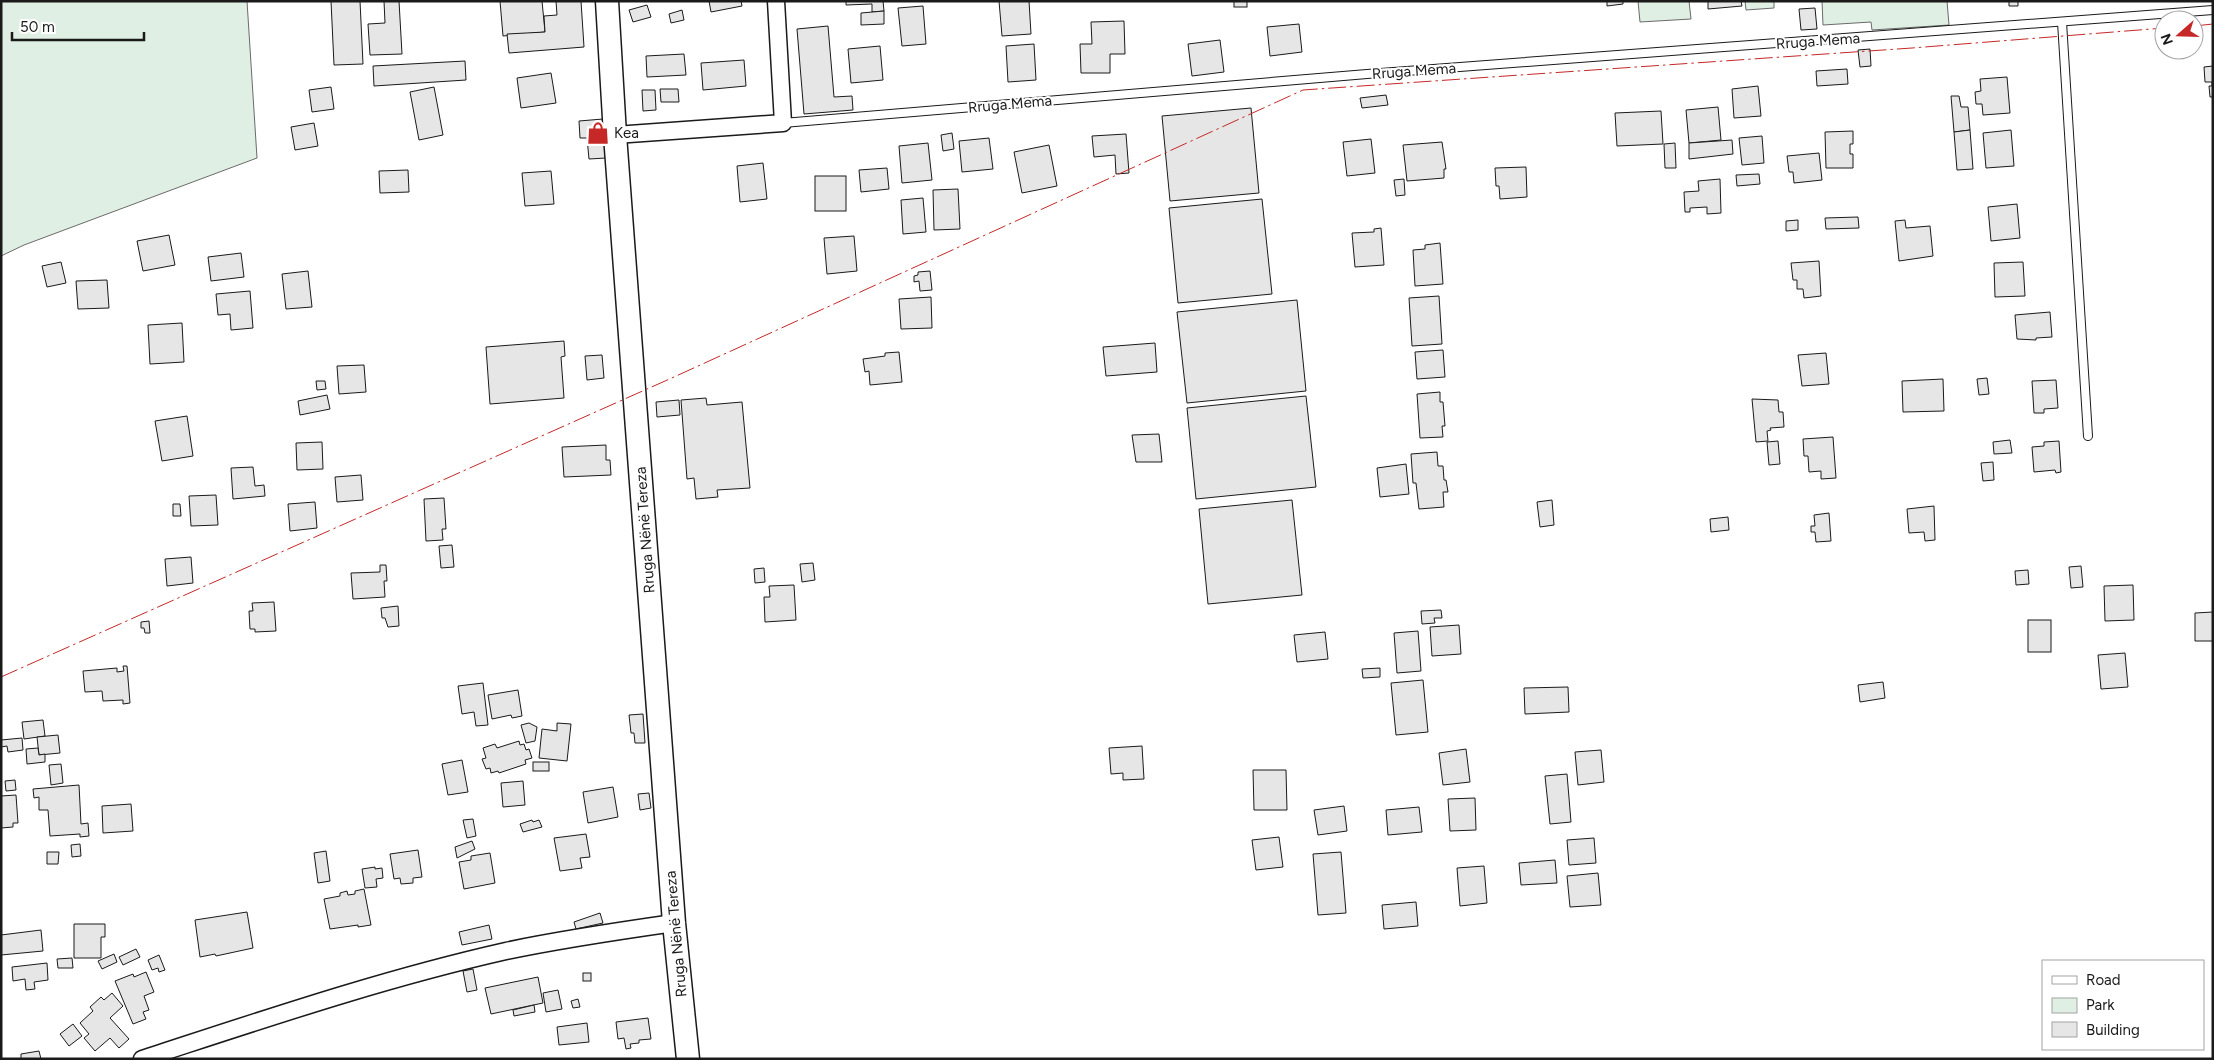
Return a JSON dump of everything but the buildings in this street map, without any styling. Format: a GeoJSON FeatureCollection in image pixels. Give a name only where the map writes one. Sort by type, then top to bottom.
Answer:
{"type":"FeatureCollection","features":[{"type":"Feature","properties":{"kind":"main road","name":"Rruga Nënë Tereza"},"geometry":{"type":"LineString","coordinates":[[607,1],[674,923],[688,1059]]}},
{"type":"Feature","properties":{"kind":"street"},"geometry":{"type":"LineString","coordinates":[[776,1],[783,122]]}},
{"type":"Feature","properties":{"kind":"street","name":"Rruga Mema"},"geometry":{"type":"LineString","coordinates":[[616,135],[783,122]]}},
{"type":"Feature","properties":{"kind":"street"},"geometry":{"type":"LineString","coordinates":[[142,1059],[320,1001],[504,952],[572,938],[674,923]]}},
{"type":"Feature","properties":{"kind":"lane","name":"Rruga Mema"},"geometry":{"type":"LineString","coordinates":[[783,122],[1357,75],[2213,10]]}},
{"type":"Feature","properties":{"kind":"lane"},"geometry":{"type":"LineString","coordinates":[[2062,22],[2088,436]]}},
{"type":"Feature","properties":{"kind":"green space"},"geometry":{"type":"Polygon","coordinates":[[[1,1],[247,1],[257,158],[24,245],[1,256],[1,1]]]}},
{"type":"Feature","properties":{"kind":"green space"},"geometry":{"type":"Polygon","coordinates":[[[1638,1],[1689,1],[1691,19],[1640,22],[1638,1]]]}},
{"type":"Feature","properties":{"kind":"green space"},"geometry":{"type":"Polygon","coordinates":[[[1745,1],[1774,1],[1774,8],[1746,10],[1745,1]]]}},
{"type":"Feature","properties":{"kind":"green space"},"geometry":{"type":"Polygon","coordinates":[[[1822,1],[1947,1],[1949,25],[1872,30],[1871,22],[1823,25],[1822,1]]]}},
{"type":"Feature","properties":{"kind":"power"},"geometry":{"type":"LineString","coordinates":[[2204,25],[2213,24]]}},
{"type":"Feature","properties":{"kind":"power"},"geometry":{"type":"LineString","coordinates":[[1,677],[674,377],[1303,90],[1912,48],[2154,29]]}},
{"type":"Feature","properties":{"kind":"place","name":"Kea"},"geometry":{"type":"Point","coordinates":[598,133]}}]}
